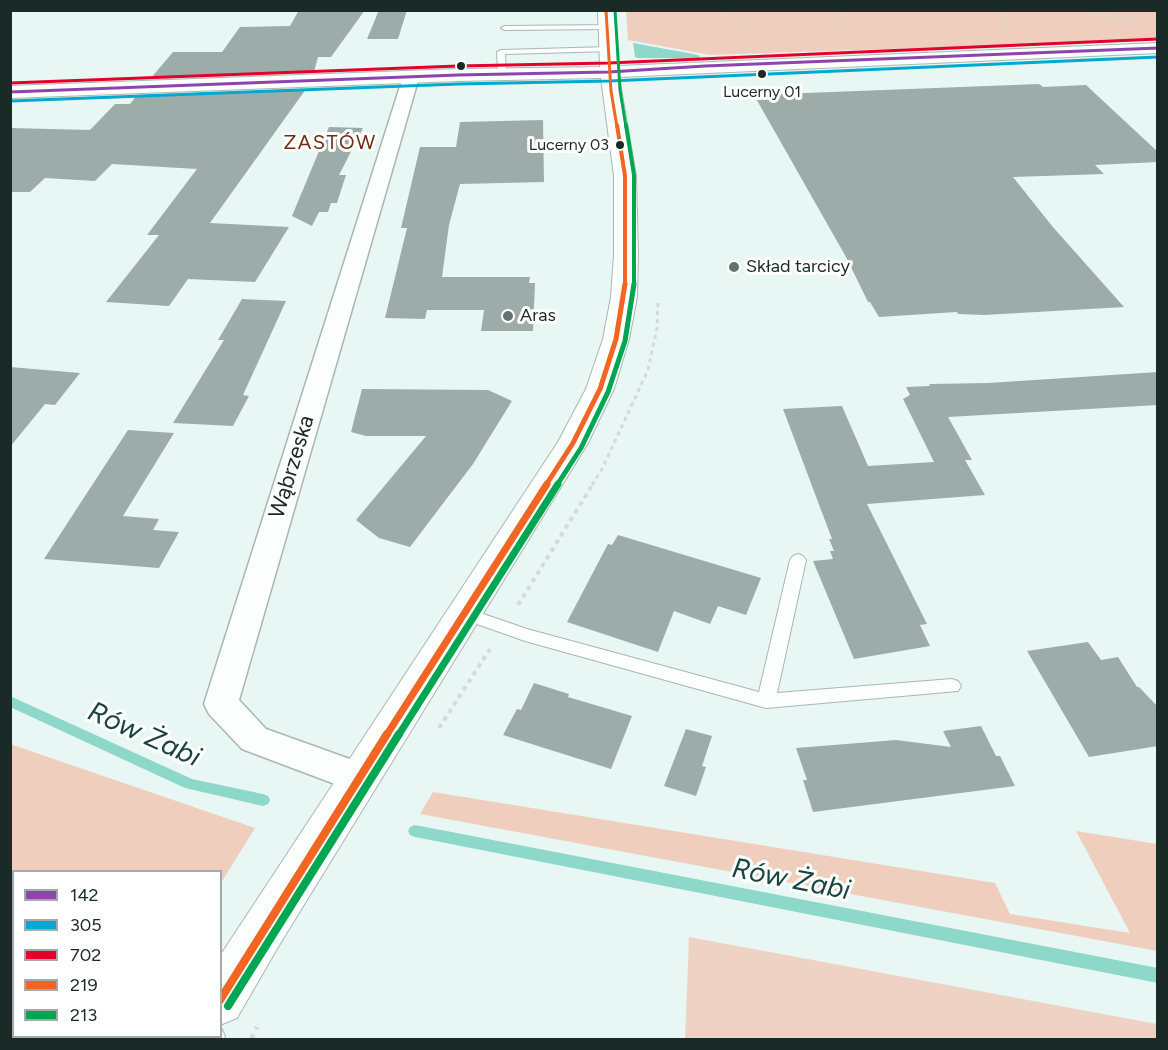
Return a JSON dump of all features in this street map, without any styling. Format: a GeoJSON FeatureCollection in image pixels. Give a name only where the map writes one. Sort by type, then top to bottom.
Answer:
{"type":"FeatureCollection","features":[{"type":"Feature","properties":{"kind":"street"},"geometry":{"type":"LineString","coordinates":[[222,998],[261,931],[466,614],[573,443],[600,389],[616,339],[624,297],[626,199],[609,60],[607,19]]}},
{"type":"Feature","properties":{"kind":"street"},"geometry":{"type":"LineString","coordinates":[[10,92],[502,74],[609,60],[705,66],[1158,48]]}},
{"type":"Feature","properties":{"kind":"street","name":"Wąbrzeska"},"geometry":{"type":"LineString","coordinates":[[359,778],[254,739],[221,704],[411,77]]}},
{"type":"Feature","properties":{"kind":"lane"},"geometry":{"type":"LineString","coordinates":[[505,28],[607,19]]}},
{"type":"Feature","properties":{"kind":"lane"},"geometry":{"type":"LineString","coordinates":[[766,701],[798,560]]}},
{"type":"Feature","properties":{"kind":"lane"},"geometry":{"type":"LineString","coordinates":[[466,614],[525,634],[766,701],[952,686]]}},
{"type":"Feature","properties":{"kind":"path"},"geometry":{"type":"LineString","coordinates":[[718,10],[754,40]]}},
{"type":"Feature","properties":{"kind":"path"},"geometry":{"type":"LineString","coordinates":[[851,10],[839,19],[854,35]]}},
{"type":"Feature","properties":{"kind":"path"},"geometry":{"type":"LineString","coordinates":[[999,10],[1007,29]]}},
{"type":"Feature","properties":{"kind":"path"},"geometry":{"type":"LineString","coordinates":[[1080,10],[1140,22]]}},
{"type":"Feature","properties":{"kind":"shaded area"},"geometry":{"type":"Polygon","coordinates":[[[626,11],[1157,11],[1157,40],[710,55],[628,40],[626,11]]]}},
{"type":"Feature","properties":{"kind":"shaded area"},"geometry":{"type":"Polygon","coordinates":[[[633,43],[699,55],[700,58],[638,58],[635,57],[633,43]]]}},
{"type":"Feature","properties":{"kind":"shaded area"},"geometry":{"type":"Polygon","coordinates":[[[10,744],[255,828],[222,881],[222,870],[12,870],[12,1038],[123,1038],[11,1039],[10,744]]]}},
{"type":"Feature","properties":{"kind":"shaded area"},"geometry":{"type":"Polygon","coordinates":[[[433,792],[995,883],[1010,914],[1130,933],[1076,831],[1157,844],[1157,951],[420,814],[433,792]]]}},
{"type":"Feature","properties":{"kind":"shaded area"},"geometry":{"type":"Polygon","coordinates":[[[689,937],[1157,1024],[1157,1039],[685,1039],[689,937]]]}},
{"type":"Feature","properties":{"kind":"building"},"geometry":{"type":"Polygon","coordinates":[[[299,10],[365,10],[331,57],[318,57],[314,72],[151,78],[173,52],[222,52],[240,27],[290,26],[299,10]]]}},
{"type":"Feature","properties":{"kind":"building"},"geometry":{"type":"Polygon","coordinates":[[[379,10],[407,10],[398,39],[367,39],[379,10]]]}},
{"type":"Feature","properties":{"kind":"building"},"geometry":{"type":"Polygon","coordinates":[[[1039,84],[1043,87],[1086,85],[1158,152],[1158,162],[1095,165],[1104,174],[1013,177],[1052,226],[1124,307],[984,315],[958,314],[957,312],[879,317],[868,302],[846,257],[754,95],[1039,84]]]}},
{"type":"Feature","properties":{"kind":"building"},"geometry":{"type":"Polygon","coordinates":[[[306,89],[210,223],[289,227],[255,282],[188,279],[169,306],[106,302],[159,235],[147,235],[197,169],[112,164],[95,181],[45,178],[30,192],[10,192],[10,128],[90,130],[115,104],[130,104],[137,95],[306,89]]]}},
{"type":"Feature","properties":{"kind":"building"},"geometry":{"type":"Polygon","coordinates":[[[543,120],[544,182],[460,184],[449,225],[442,277],[530,277],[529,283],[535,283],[533,331],[481,331],[484,310],[427,310],[425,319],[385,318],[407,228],[401,228],[420,147],[456,147],[460,122],[543,120]]]}},
{"type":"Feature","properties":{"kind":"building"},"geometry":{"type":"Polygon","coordinates":[[[329,127],[363,128],[339,175],[346,175],[337,203],[331,203],[328,212],[319,212],[312,226],[292,216],[329,127]]]}},
{"type":"Feature","properties":{"kind":"building"},"geometry":{"type":"Polygon","coordinates":[[[242,299],[286,301],[243,395],[249,396],[233,426],[173,423],[224,340],[218,340],[242,299]]]}},
{"type":"Feature","properties":{"kind":"building"},"geometry":{"type":"Polygon","coordinates":[[[10,367],[80,373],[55,405],[45,404],[10,447],[10,367]]]}},
{"type":"Feature","properties":{"kind":"building"},"geometry":{"type":"Polygon","coordinates":[[[1158,372],[1158,405],[948,417],[972,460],[965,460],[985,495],[867,504],[927,624],[920,625],[930,646],[854,659],[813,561],[833,559],[830,551],[834,551],[829,539],[832,539],[783,409],[842,406],[868,466],[934,462],[903,399],[910,395],[906,387],[1158,372]]]}},
{"type":"Feature","properties":{"kind":"building"},"geometry":{"type":"Polygon","coordinates":[[[362,389],[488,390],[512,401],[473,464],[410,547],[379,538],[356,520],[426,436],[366,436],[351,432],[362,389]]]}},
{"type":"Feature","properties":{"kind":"building"},"geometry":{"type":"Polygon","coordinates":[[[128,430],[174,433],[123,516],[159,519],[153,530],[179,532],[159,568],[44,559],[128,430]]]}},
{"type":"Feature","properties":{"kind":"building"},"geometry":{"type":"Polygon","coordinates":[[[618,535],[761,578],[746,615],[718,606],[710,624],[674,611],[658,652],[567,622],[608,544],[612,545],[618,535]]]}},
{"type":"Feature","properties":{"kind":"building"},"geometry":{"type":"Polygon","coordinates":[[[1088,642],[1101,660],[1118,657],[1137,687],[1158,707],[1158,746],[1089,757],[1027,651],[1088,642]]]}},
{"type":"Feature","properties":{"kind":"building"},"geometry":{"type":"Polygon","coordinates":[[[534,683],[569,694],[568,697],[632,716],[611,769],[503,735],[517,709],[521,710],[534,683]]]}},
{"type":"Feature","properties":{"kind":"building"},"geometry":{"type":"Polygon","coordinates":[[[981,726],[1015,786],[813,812],[803,780],[807,780],[796,748],[896,740],[951,747],[943,731],[981,726]]]}},
{"type":"Feature","properties":{"kind":"building"},"geometry":{"type":"Polygon","coordinates":[[[686,729],[712,736],[702,766],[706,767],[696,796],[664,786],[686,729]]]}},
{"type":"Feature","properties":{"kind":"waterway","name":"Rów Żabi"},"geometry":{"type":"LineString","coordinates":[[10,701],[190,784],[263,800]]}},
{"type":"Feature","properties":{"kind":"waterway","name":"Rów Żabi"},"geometry":{"type":"LineString","coordinates":[[415,831],[1158,976]]}},
{"type":"Feature","properties":{"kind":"transit line","name":"219"},"geometry":{"type":"LineString","coordinates":[[222,997],[573,443],[600,389],[616,339],[624,297],[626,255],[625,176],[611,91],[606,10]]}},
{"type":"Feature","properties":{"kind":"transit line","name":"213"},"geometry":{"type":"LineString","coordinates":[[228,1006],[270,936],[581,448],[608,392],[625,341],[633,299],[635,255],[634,175],[620,90],[615,10]]}},
{"type":"Feature","properties":{"kind":"transit line","name":"702"},"geometry":{"type":"LineString","coordinates":[[10,83],[458,66],[609,63],[1158,39]]}},
{"type":"Feature","properties":{"kind":"transit line","name":"142"},"geometry":{"type":"LineString","coordinates":[[10,92],[458,75],[609,72],[705,66],[1158,48]]}},
{"type":"Feature","properties":{"kind":"transit line","name":"305"},"geometry":{"type":"LineString","coordinates":[[10,101],[458,84],[609,81],[1158,57]]}},
{"type":"Feature","properties":{"kind":"place","name":"Lucerny 01"},"geometry":{"type":"Point","coordinates":[762,74]}},
{"type":"Feature","properties":{"kind":"place","name":"Lucerny 03"},"geometry":{"type":"Point","coordinates":[620,145]}},
{"type":"Feature","properties":{"kind":"place","name":"Skład tarcicy"},"geometry":{"type":"Point","coordinates":[734,267]}},
{"type":"Feature","properties":{"kind":"place","name":"Aras"},"geometry":{"type":"Point","coordinates":[508,316]}},
{"type":"Feature","properties":{"kind":"district","name":"ZASTÓW"},"geometry":{"type":"Point","coordinates":[330,143]}}]}
